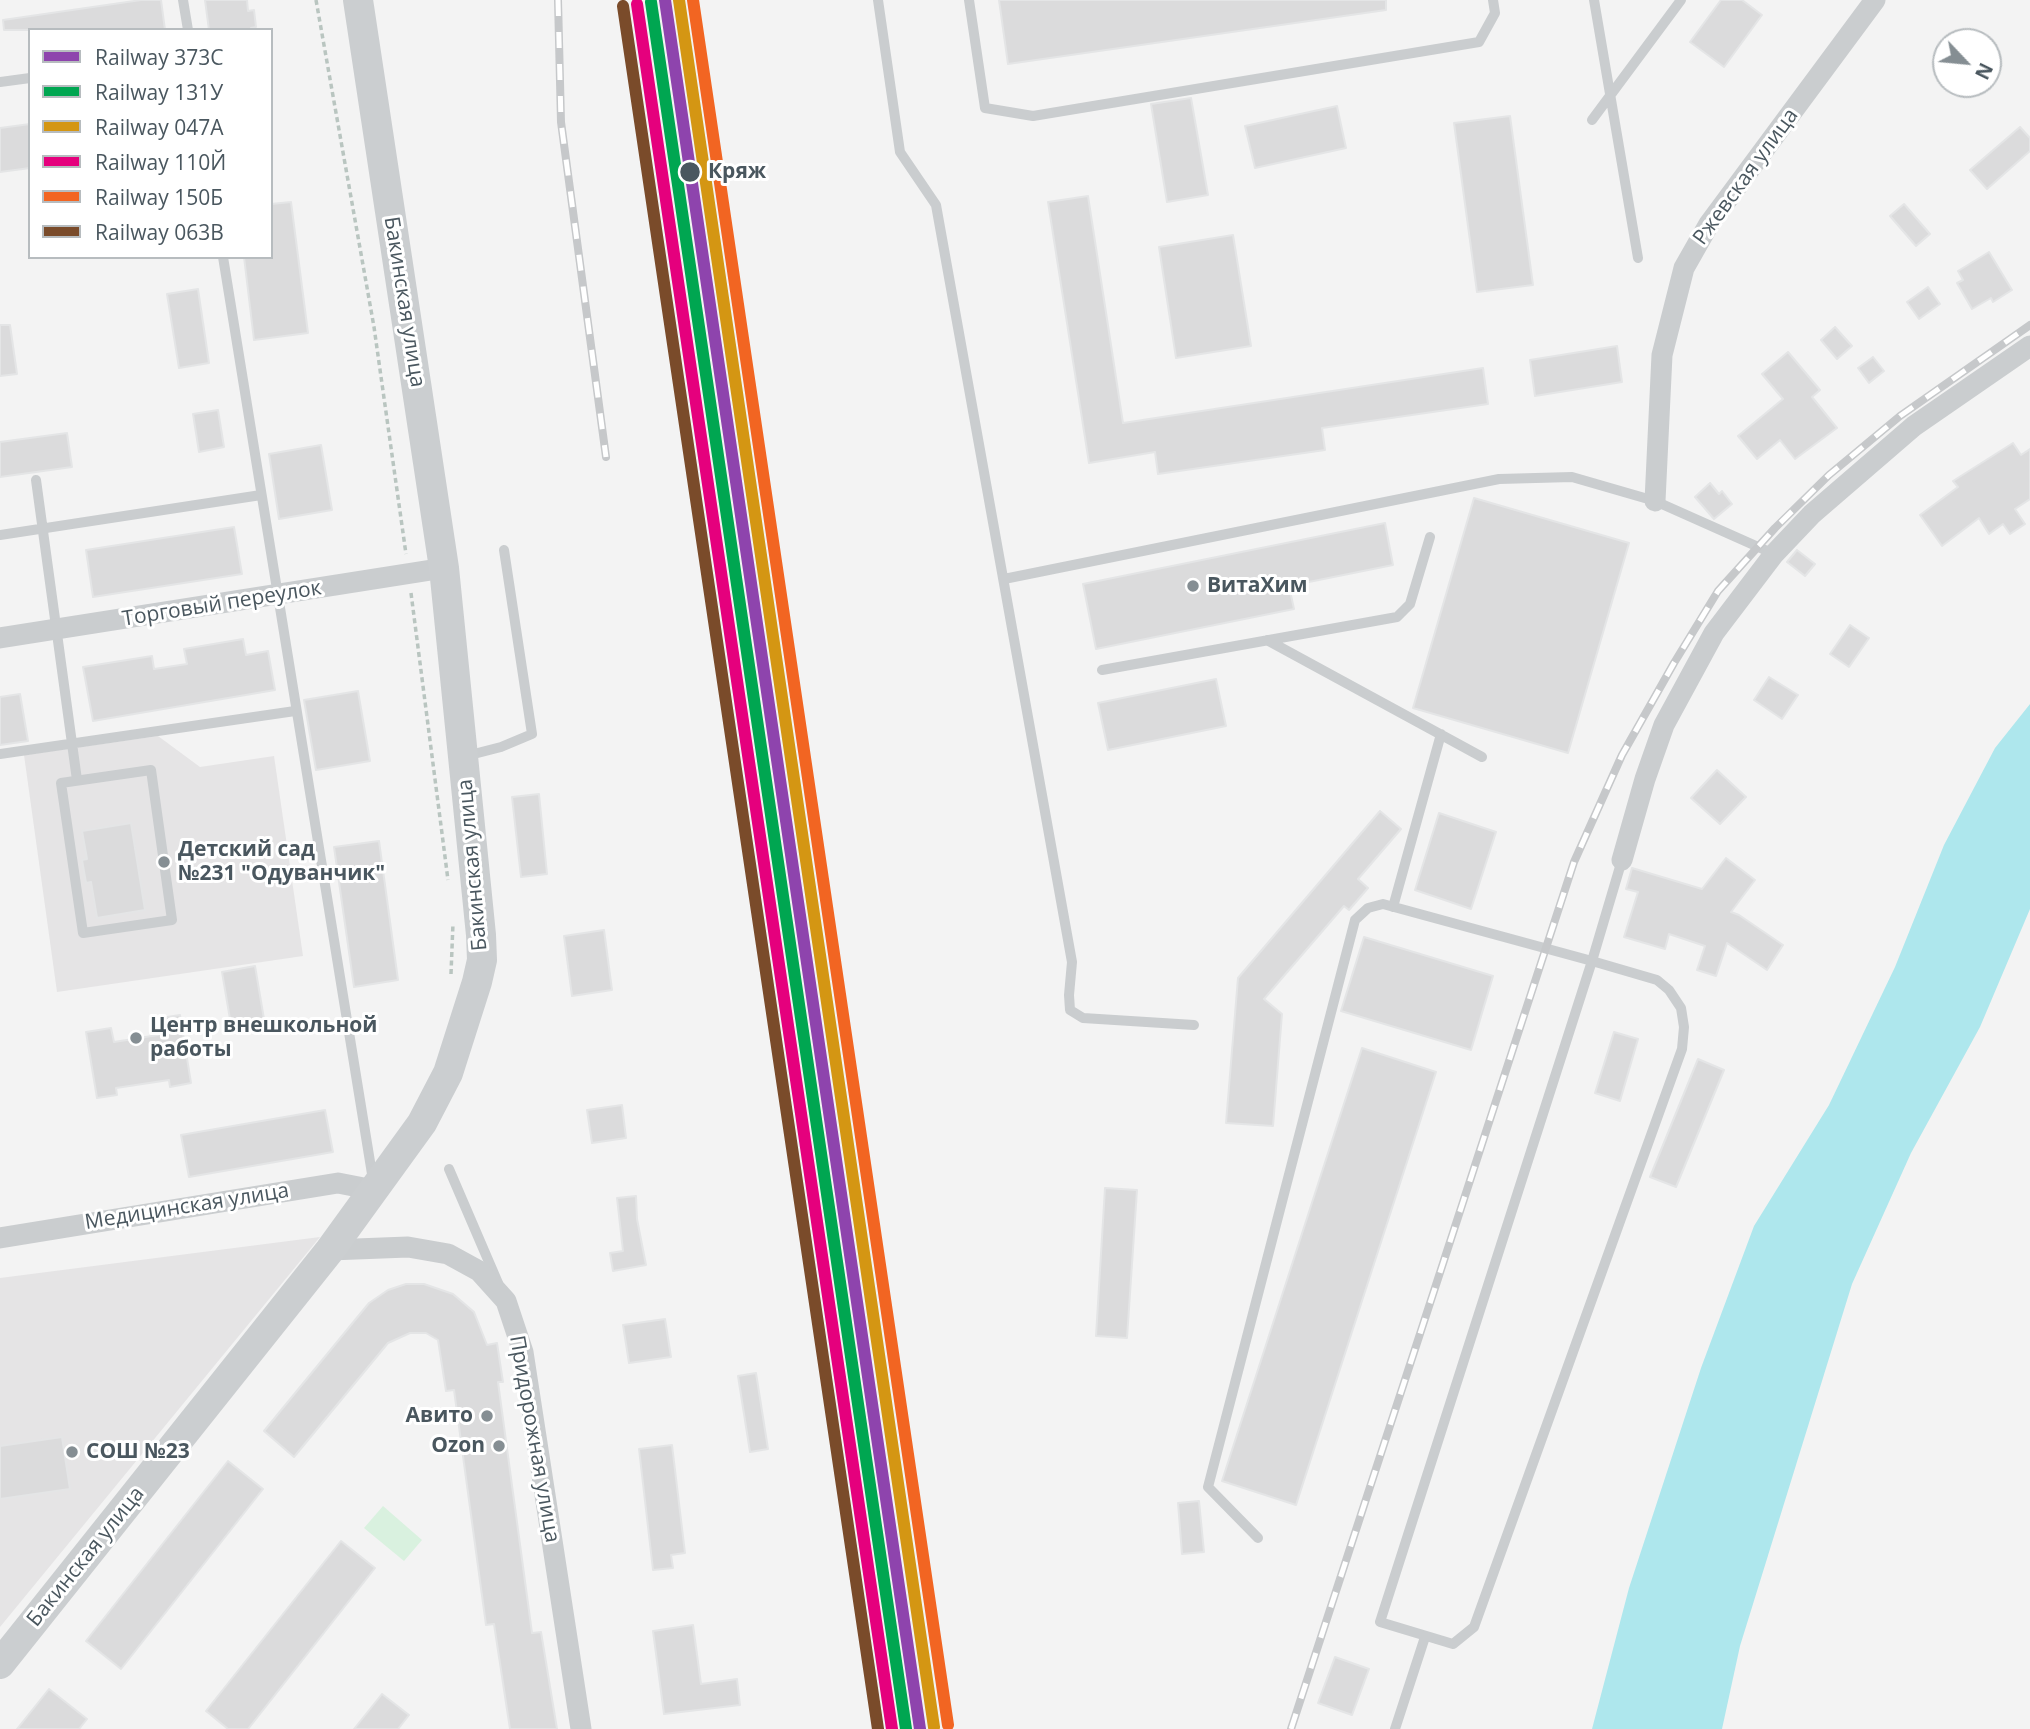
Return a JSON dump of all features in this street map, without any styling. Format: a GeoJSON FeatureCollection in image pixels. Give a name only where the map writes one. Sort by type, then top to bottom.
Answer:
{"type":"FeatureCollection","features":[{"type":"Feature","properties":{"kind":"main road","name":"Бакинская улица"},"geometry":{"type":"LineString","coordinates":[[0,1664],[330,1251],[422,1124],[449,1073],[482,960],[444,568],[358,0]]}},
{"type":"Feature","properties":{"kind":"street","name":"Ржевская улица"},"geometry":{"type":"LineString","coordinates":[[1655,500],[1662,355],[1684,268],[1709,224],[1875,0]]}},
{"type":"Feature","properties":{"kind":"street"},"geometry":{"type":"LineString","coordinates":[[1622,860],[1645,779],[1664,725],[1714,633],[1774,554],[1812,514],[1914,426],[2030,346]]}},
{"type":"Feature","properties":{"kind":"street","name":"Торговый переулок"},"geometry":{"type":"LineString","coordinates":[[0,638],[444,568]]}},
{"type":"Feature","properties":{"kind":"street","name":"Медицинская улица"},"geometry":{"type":"LineString","coordinates":[[0,1238],[338,1183],[374,1190]]}},
{"type":"Feature","properties":{"kind":"street","name":"Придорожная улица"},"geometry":{"type":"LineString","coordinates":[[330,1251],[408,1247],[448,1254],[479,1271],[506,1301],[523,1352],[581,1729]]}},
{"type":"Feature","properties":{"kind":"lane"},"geometry":{"type":"LineString","coordinates":[[183,0],[188,28]]}},
{"type":"Feature","properties":{"kind":"lane"},"geometry":{"type":"LineString","coordinates":[[878,0],[900,152],[936,205],[1072,962],[1070,1010],[1083,1018],[1194,1025]]}},
{"type":"Feature","properties":{"kind":"lane"},"geometry":{"type":"LineString","coordinates":[[969,0],[985,108],[1033,116],[1479,42],[1495,13],[1493,0]]}},
{"type":"Feature","properties":{"kind":"lane"},"geometry":{"type":"LineString","coordinates":[[1594,0],[1638,258]]}},
{"type":"Feature","properties":{"kind":"lane"},"geometry":{"type":"LineString","coordinates":[[1592,120],[1681,0]]}},
{"type":"Feature","properties":{"kind":"lane"},"geometry":{"type":"LineString","coordinates":[[0,82],[28,78]]}},
{"type":"Feature","properties":{"kind":"lane"},"geometry":{"type":"LineString","coordinates":[[223,259],[374,1190]]}},
{"type":"Feature","properties":{"kind":"lane"},"geometry":{"type":"LineString","coordinates":[[1004,579],[1499,479],[1572,477],[1655,500],[1774,554]]}},
{"type":"Feature","properties":{"kind":"lane"},"geometry":{"type":"LineString","coordinates":[[36,480],[77,780]]}},
{"type":"Feature","properties":{"kind":"lane"},"geometry":{"type":"LineString","coordinates":[[0,535],[261,495]]}},
{"type":"Feature","properties":{"kind":"lane"},"geometry":{"type":"LineString","coordinates":[[1102,670],[1397,617],[1410,604],[1430,537]]}},
{"type":"Feature","properties":{"kind":"lane"},"geometry":{"type":"LineString","coordinates":[[464,757],[502,747],[532,734],[504,550]]}},
{"type":"Feature","properties":{"kind":"lane"},"geometry":{"type":"LineString","coordinates":[[1267,640],[1482,757]]}},
{"type":"Feature","properties":{"kind":"lane"},"geometry":{"type":"LineString","coordinates":[[0,754],[295,710]]}},
{"type":"Feature","properties":{"kind":"lane"},"geometry":{"type":"LineString","coordinates":[[1393,907],[1441,734]]}},
{"type":"Feature","properties":{"kind":"lane"},"geometry":{"type":"LineString","coordinates":[[150,770],[172,920],[83,933],[61,783],[77,780],[150,770]]}},
{"type":"Feature","properties":{"kind":"lane"},"geometry":{"type":"LineString","coordinates":[[1258,1538],[1208,1487],[1355,920],[1368,908],[1383,904],[1592,961],[1657,980],[1669,990],[1681,1009],[1684,1027],[1682,1049],[1474,1627],[1452,1644],[1380,1622],[1592,961],[1622,860]]}},
{"type":"Feature","properties":{"kind":"lane"},"geometry":{"type":"LineString","coordinates":[[449,1169],[506,1301]]}},
{"type":"Feature","properties":{"kind":"lane"},"geometry":{"type":"LineString","coordinates":[[1395,1729],[1425,1637]]}},
{"type":"Feature","properties":{"kind":"shaded area","name":"Детский сад №231 \"Одуванчик\""},"geometry":{"type":"Polygon","coordinates":[[[158,736],[200,767],[274,756],[303,956],[57,992],[24,755],[158,736]]]}},
{"type":"Feature","properties":{"kind":"shaded area","name":"СОШ №23"},"geometry":{"type":"Polygon","coordinates":[[[320,1237],[0,1627],[0,1278],[320,1237]]]}},
{"type":"Feature","properties":{"kind":"green space"},"geometry":{"type":"Polygon","coordinates":[[[383,1506],[422,1540],[404,1561],[364,1528],[383,1506]]]}},
{"type":"Feature","properties":{"kind":"water"},"geometry":{"type":"Polygon","coordinates":[[[2030,704],[2030,909],[1980,1027],[1911,1153],[1852,1284],[1740,1646],[1722,1729],[1592,1729],[1629,1588],[1701,1368],[1754,1226],[1829,1105],[1895,967],[1944,845],[1995,748],[2030,704]]]}},
{"type":"Feature","properties":{"kind":"building"},"geometry":{"type":"Polygon","coordinates":[[[141,0],[161,0],[165,28],[4,30],[3,20],[141,0]]]}},
{"type":"Feature","properties":{"kind":"building"},"geometry":{"type":"Polygon","coordinates":[[[205,0],[247,0],[248,11],[254,10],[256,27],[209,28],[205,0]]]}},
{"type":"Feature","properties":{"kind":"building"},"geometry":{"type":"Polygon","coordinates":[[[999,0],[1386,0],[1386,10],[1008,64],[999,0]]]}},
{"type":"Feature","properties":{"kind":"building"},"geometry":{"type":"Polygon","coordinates":[[[1721,0],[1742,0],[1762,15],[1724,67],[1690,42],[1721,0]]]}},
{"type":"Feature","properties":{"kind":"building"},"geometry":{"type":"Polygon","coordinates":[[[1191,98],[1208,195],[1167,202],[1151,104],[1191,98]]]}},
{"type":"Feature","properties":{"kind":"building"},"geometry":{"type":"Polygon","coordinates":[[[1337,106],[1346,148],[1255,168],[1245,126],[1337,106]]]}},
{"type":"Feature","properties":{"kind":"building"},"geometry":{"type":"Polygon","coordinates":[[[1510,116],[1533,285],[1477,292],[1454,123],[1510,116]]]}},
{"type":"Feature","properties":{"kind":"building"},"geometry":{"type":"Polygon","coordinates":[[[28,124],[28,168],[0,172],[0,128],[28,124]]]}},
{"type":"Feature","properties":{"kind":"building"},"geometry":{"type":"Polygon","coordinates":[[[2020,127],[2030,138],[2030,151],[1987,189],[1970,170],[2020,127]]]}},
{"type":"Feature","properties":{"kind":"building"},"geometry":{"type":"Polygon","coordinates":[[[1088,196],[1123,423],[1483,368],[1488,404],[1322,428],[1325,450],[1158,474],[1155,452],[1089,463],[1048,202],[1088,196]]]}},
{"type":"Feature","properties":{"kind":"building"},"geometry":{"type":"Polygon","coordinates":[[[291,202],[308,333],[254,340],[244,259],[273,259],[273,204],[291,202]]]}},
{"type":"Feature","properties":{"kind":"building"},"geometry":{"type":"Polygon","coordinates":[[[1904,204],[1930,234],[1916,246],[1890,216],[1904,204]]]}},
{"type":"Feature","properties":{"kind":"building"},"geometry":{"type":"Polygon","coordinates":[[[1233,235],[1251,346],[1176,358],[1159,247],[1233,235]]]}},
{"type":"Feature","properties":{"kind":"building"},"geometry":{"type":"Polygon","coordinates":[[[1989,252],[2012,290],[1993,302],[1991,298],[1972,309],[1957,283],[1963,280],[1958,271],[1989,252]]]}},
{"type":"Feature","properties":{"kind":"building"},"geometry":{"type":"Polygon","coordinates":[[[1928,287],[1940,304],[1919,319],[1907,302],[1928,287]]]}},
{"type":"Feature","properties":{"kind":"building"},"geometry":{"type":"Polygon","coordinates":[[[198,289],[209,363],[179,368],[167,294],[198,289]]]}},
{"type":"Feature","properties":{"kind":"building"},"geometry":{"type":"Polygon","coordinates":[[[0,325],[10,325],[17,374],[0,376],[0,325]]]}},
{"type":"Feature","properties":{"kind":"building"},"geometry":{"type":"Polygon","coordinates":[[[1835,327],[1852,346],[1837,359],[1821,340],[1835,327]]]}},
{"type":"Feature","properties":{"kind":"building"},"geometry":{"type":"Polygon","coordinates":[[[1617,346],[1622,382],[1535,396],[1530,360],[1617,346]]]}},
{"type":"Feature","properties":{"kind":"building"},"geometry":{"type":"Polygon","coordinates":[[[1788,352],[1820,390],[1812,397],[1837,428],[1795,459],[1780,440],[1757,459],[1738,436],[1783,399],[1762,374],[1788,352]]]}},
{"type":"Feature","properties":{"kind":"building"},"geometry":{"type":"Polygon","coordinates":[[[1873,357],[1884,371],[1869,383],[1858,368],[1873,357]]]}},
{"type":"Feature","properties":{"kind":"building"},"geometry":{"type":"Polygon","coordinates":[[[218,410],[224,447],[199,452],[193,414],[218,410]]]}},
{"type":"Feature","properties":{"kind":"building"},"geometry":{"type":"Polygon","coordinates":[[[67,433],[72,467],[0,477],[0,442],[67,433]]]}},
{"type":"Feature","properties":{"kind":"building"},"geometry":{"type":"Polygon","coordinates":[[[2013,443],[2021,455],[2030,449],[2030,499],[2015,509],[2025,524],[2010,534],[2003,524],[1989,534],[1979,518],[1942,546],[1920,515],[1958,487],[1953,481],[2013,443]]]}},
{"type":"Feature","properties":{"kind":"building"},"geometry":{"type":"Polygon","coordinates":[[[321,445],[332,510],[279,519],[269,454],[321,445]]]}},
{"type":"Feature","properties":{"kind":"building"},"geometry":{"type":"Polygon","coordinates":[[[1710,483],[1719,494],[1722,491],[1732,504],[1714,519],[1695,497],[1710,483]]]}},
{"type":"Feature","properties":{"kind":"building"},"geometry":{"type":"Polygon","coordinates":[[[1474,498],[1629,543],[1568,753],[1413,708],[1474,498]]]}},
{"type":"Feature","properties":{"kind":"building"},"geometry":{"type":"Polygon","coordinates":[[[1385,523],[1393,565],[1289,586],[1294,609],[1096,649],[1083,584],[1385,523]]]}},
{"type":"Feature","properties":{"kind":"building"},"geometry":{"type":"Polygon","coordinates":[[[234,527],[242,574],[93,597],[86,550],[234,527]]]}},
{"type":"Feature","properties":{"kind":"building"},"geometry":{"type":"Polygon","coordinates":[[[1797,550],[1815,564],[1805,576],[1787,562],[1797,550]]]}},
{"type":"Feature","properties":{"kind":"building"},"geometry":{"type":"Polygon","coordinates":[[[1850,625],[1869,638],[1849,667],[1830,654],[1850,625]]]}},
{"type":"Feature","properties":{"kind":"building"},"geometry":{"type":"Polygon","coordinates":[[[243,639],[246,655],[268,651],[275,690],[93,721],[83,667],[152,656],[154,669],[187,664],[184,649],[243,639]]]}},
{"type":"Feature","properties":{"kind":"building"},"geometry":{"type":"Polygon","coordinates":[[[1769,677],[1798,695],[1782,719],[1754,700],[1769,677]]]}},
{"type":"Feature","properties":{"kind":"building"},"geometry":{"type":"Polygon","coordinates":[[[1216,679],[1226,726],[1108,750],[1098,703],[1216,679]]]}},
{"type":"Feature","properties":{"kind":"building"},"geometry":{"type":"Polygon","coordinates":[[[358,691],[370,761],[316,770],[304,700],[358,691]]]}},
{"type":"Feature","properties":{"kind":"building"},"geometry":{"type":"Polygon","coordinates":[[[20,694],[28,741],[0,745],[0,697],[20,694]]]}},
{"type":"Feature","properties":{"kind":"building"},"geometry":{"type":"Polygon","coordinates":[[[1717,770],[1746,797],[1720,824],[1691,798],[1717,770]]]}},
{"type":"Feature","properties":{"kind":"building"},"geometry":{"type":"Polygon","coordinates":[[[539,794],[547,874],[521,877],[512,797],[539,794]]]}},
{"type":"Feature","properties":{"kind":"building"},"geometry":{"type":"Polygon","coordinates":[[[1380,811],[1401,829],[1358,879],[1368,888],[1349,910],[1344,906],[1264,999],[1282,1014],[1273,1126],[1226,1123],[1238,978],[1380,811]]]}},
{"type":"Feature","properties":{"kind":"building"},"geometry":{"type":"Polygon","coordinates":[[[1439,813],[1496,832],[1471,909],[1415,890],[1439,813]]]}},
{"type":"Feature","properties":{"kind":"building"},"geometry":{"type":"Polygon","coordinates":[[[131,823],[145,910],[97,918],[91,882],[86,883],[82,860],[87,859],[82,831],[131,823]]]}},
{"type":"Feature","properties":{"kind":"building"},"geometry":{"type":"Polygon","coordinates":[[[379,841],[398,980],[354,987],[334,847],[379,841]]]}},
{"type":"Feature","properties":{"kind":"building"},"geometry":{"type":"Polygon","coordinates":[[[1726,858],[1755,880],[1731,912],[1783,945],[1767,970],[1727,943],[1716,976],[1697,970],[1705,946],[1669,934],[1665,949],[1624,937],[1638,892],[1626,889],[1632,868],[1702,889],[1726,858]]]}},
{"type":"Feature","properties":{"kind":"building"},"geometry":{"type":"Polygon","coordinates":[[[604,930],[612,990],[572,996],[564,936],[604,930]]]}},
{"type":"Feature","properties":{"kind":"building"},"geometry":{"type":"Polygon","coordinates":[[[1364,937],[1493,976],[1471,1050],[1341,1011],[1364,937]]]}},
{"type":"Feature","properties":{"kind":"building"},"geometry":{"type":"Polygon","coordinates":[[[255,966],[264,1019],[231,1025],[222,972],[255,966]]]}},
{"type":"Feature","properties":{"kind":"building"},"geometry":{"type":"Polygon","coordinates":[[[180,1015],[191,1083],[170,1087],[169,1080],[116,1088],[117,1095],[97,1098],[86,1032],[111,1028],[114,1042],[158,1035],[155,1019],[180,1015]]]}},
{"type":"Feature","properties":{"kind":"building"},"geometry":{"type":"Polygon","coordinates":[[[1614,1032],[1638,1039],[1620,1101],[1595,1093],[1614,1032]]]}},
{"type":"Feature","properties":{"kind":"building"},"geometry":{"type":"Polygon","coordinates":[[[1362,1048],[1436,1072],[1296,1505],[1222,1481],[1362,1048]]]}},
{"type":"Feature","properties":{"kind":"building"},"geometry":{"type":"Polygon","coordinates":[[[1698,1059],[1724,1070],[1676,1187],[1650,1177],[1698,1059]]]}},
{"type":"Feature","properties":{"kind":"building"},"geometry":{"type":"Polygon","coordinates":[[[622,1105],[626,1138],[592,1143],[587,1110],[622,1105]]]}},
{"type":"Feature","properties":{"kind":"building"},"geometry":{"type":"Polygon","coordinates":[[[325,1110],[333,1152],[189,1177],[181,1135],[325,1110]]]}},
{"type":"Feature","properties":{"kind":"building"},"geometry":{"type":"Polygon","coordinates":[[[1105,1188],[1137,1190],[1127,1338],[1096,1336],[1105,1188]]]}},
{"type":"Feature","properties":{"kind":"building"},"geometry":{"type":"Polygon","coordinates":[[[636,1196],[637,1219],[646,1265],[613,1271],[610,1253],[623,1251],[617,1198],[636,1196]]]}},
{"type":"Feature","properties":{"kind":"building"},"geometry":{"type":"Polygon","coordinates":[[[406,1284],[424,1284],[453,1294],[474,1312],[487,1345],[497,1343],[503,1382],[498,1382],[532,1633],[541,1632],[557,1729],[510,1729],[494,1624],[486,1625],[454,1390],[446,1391],[438,1340],[426,1333],[410,1333],[388,1343],[294,1457],[264,1431],[369,1303],[388,1290],[406,1284]]]}},
{"type":"Feature","properties":{"kind":"building"},"geometry":{"type":"Polygon","coordinates":[[[665,1319],[671,1357],[629,1363],[623,1325],[665,1319]]]}},
{"type":"Feature","properties":{"kind":"building"},"geometry":{"type":"Polygon","coordinates":[[[756,1373],[768,1449],[750,1452],[738,1376],[756,1373]]]}},
{"type":"Feature","properties":{"kind":"building"},"geometry":{"type":"Polygon","coordinates":[[[62,1437],[70,1489],[0,1499],[0,1446],[62,1437]]]}},
{"type":"Feature","properties":{"kind":"building"},"geometry":{"type":"Polygon","coordinates":[[[672,1445],[685,1553],[671,1555],[673,1568],[653,1570],[639,1449],[672,1445]]]}},
{"type":"Feature","properties":{"kind":"building"},"geometry":{"type":"Polygon","coordinates":[[[228,1461],[263,1489],[121,1669],[86,1641],[228,1461]]]}},
{"type":"Feature","properties":{"kind":"building"},"geometry":{"type":"Polygon","coordinates":[[[1199,1501],[1204,1552],[1182,1554],[1178,1503],[1199,1501]]]}},
{"type":"Feature","properties":{"kind":"building"},"geometry":{"type":"Polygon","coordinates":[[[341,1541],[375,1568],[248,1729],[228,1729],[206,1711],[341,1541]]]}},
{"type":"Feature","properties":{"kind":"building"},"geometry":{"type":"Polygon","coordinates":[[[693,1625],[701,1684],[737,1679],[740,1705],[664,1714],[653,1631],[693,1625]]]}},
{"type":"Feature","properties":{"kind":"building"},"geometry":{"type":"Polygon","coordinates":[[[1335,1657],[1369,1669],[1352,1715],[1318,1703],[1335,1657]]]}},
{"type":"Feature","properties":{"kind":"building"},"geometry":{"type":"Polygon","coordinates":[[[49,1689],[87,1719],[79,1729],[17,1729],[49,1689]]]}},
{"type":"Feature","properties":{"kind":"building"},"geometry":{"type":"Polygon","coordinates":[[[382,1694],[409,1715],[398,1729],[354,1729],[382,1694]]]}},
{"type":"Feature","properties":{"kind":"railway"},"geometry":{"type":"LineString","coordinates":[[558,0],[561,122],[606,457]]}},
{"type":"Feature","properties":{"kind":"railway"},"geometry":{"type":"LineString","coordinates":[[1291,1729],[1574,862],[1622,755],[1718,591],[1775,528],[1829,475],[1900,416],[2030,325]]}},
{"type":"Feature","properties":{"kind":"rail line","name":"373C"},"geometry":{"type":"LineString","coordinates":[[665,0],[920,1729]]}},
{"type":"Feature","properties":{"kind":"rail line","name":"047А"},"geometry":{"type":"LineString","coordinates":[[679,0],[934,1727]]}},
{"type":"Feature","properties":{"kind":"rail line","name":"150Б"},"geometry":{"type":"LineString","coordinates":[[693,0],[948,1725]]}},
{"type":"Feature","properties":{"kind":"rail line","name":"131У"},"geometry":{"type":"LineString","coordinates":[[651,2],[906,1729]]}},
{"type":"Feature","properties":{"kind":"rail line","name":"110Й"},"geometry":{"type":"LineString","coordinates":[[637,4],[892,1729]]}},
{"type":"Feature","properties":{"kind":"rail line","name":"063В"},"geometry":{"type":"LineString","coordinates":[[623,6],[878,1729]]}},
{"type":"Feature","properties":{"kind":"place","name":"Кряж"},"geometry":{"type":"Point","coordinates":[690,172]}},
{"type":"Feature","properties":{"kind":"place","name":"ВитаХим"},"geometry":{"type":"Point","coordinates":[1193,586]}},
{"type":"Feature","properties":{"kind":"place","name":"Детский сад №231 \"Одуванчик\""},"geometry":{"type":"Point","coordinates":[164,862]}},
{"type":"Feature","properties":{"kind":"place","name":"Центр внешкольной работы"},"geometry":{"type":"Point","coordinates":[136,1038]}},
{"type":"Feature","properties":{"kind":"place","name":"Авито"},"geometry":{"type":"Point","coordinates":[487,1416]}},
{"type":"Feature","properties":{"kind":"place","name":"Ozon"},"geometry":{"type":"Point","coordinates":[499,1446]}},
{"type":"Feature","properties":{"kind":"place","name":"СОШ №23"},"geometry":{"type":"Point","coordinates":[72,1452]}}]}
